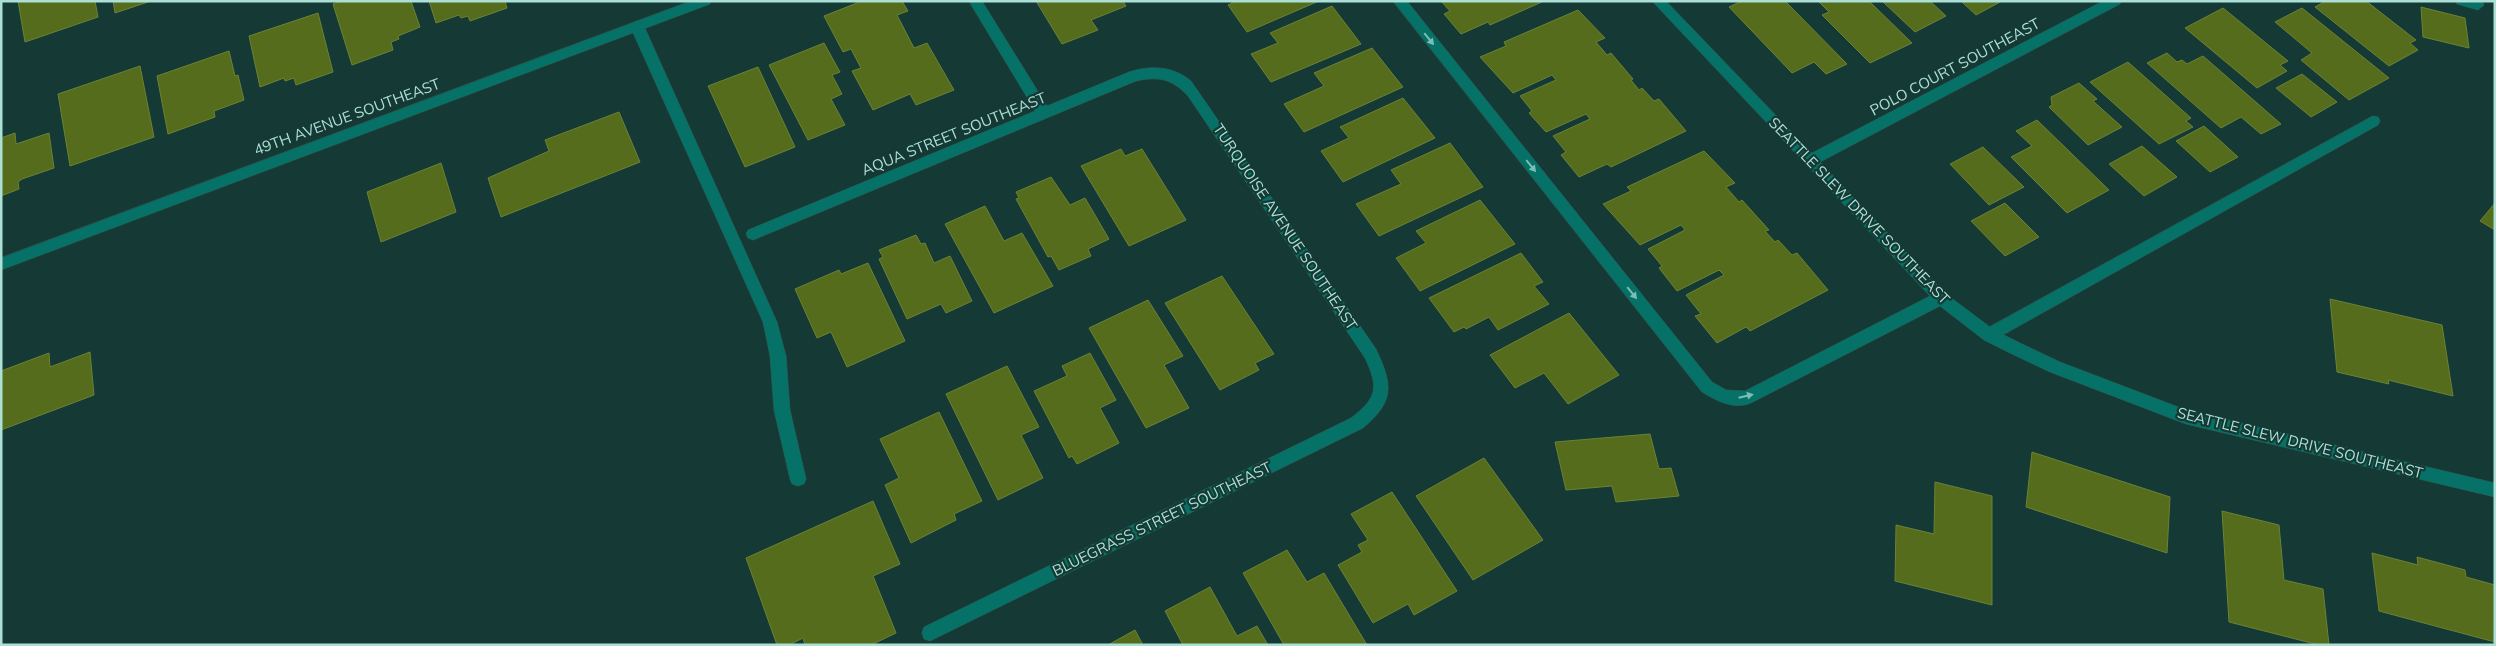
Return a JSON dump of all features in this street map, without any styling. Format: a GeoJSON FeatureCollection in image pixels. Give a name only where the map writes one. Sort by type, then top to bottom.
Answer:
{"type":"FeatureCollection","features":[{"type":"Feature","properties":{"kind":"street","name":"49TH AVENUE SOUTHEAST"},"geometry":{"type":"LineString","coordinates":[[1,264],[705,1]]}},
{"type":"Feature","properties":{"kind":"street"},"geometry":{"type":"LineString","coordinates":[[975,1],[1044,114]]}},
{"type":"Feature","properties":{"kind":"street"},"geometry":{"type":"LineString","coordinates":[[1399,1],[1707,387],[1724,398],[1746,398],[1941,298]]}},
{"type":"Feature","properties":{"kind":"street","name":"SEATTLE SLEW DRIVE SOUTHEAST"},"geometry":{"type":"LineString","coordinates":[[1658,1],[1941,298],[1989,335],[2055,367],[2186,417],[2495,490]]}},
{"type":"Feature","properties":{"kind":"street","name":"POLO COURT SOUTHEAST"},"geometry":{"type":"LineString","coordinates":[[1810,161],[2115,1]]}},
{"type":"Feature","properties":{"kind":"street"},"geometry":{"type":"LineString","coordinates":[[2462,1],[2478,5]]}},
{"type":"Feature","properties":{"kind":"street"},"geometry":{"type":"LineString","coordinates":[[637,26],[770,322],[778,356],[782,410],[798,478]]}},
{"type":"Feature","properties":{"kind":"street","name":"AQUA STREET SOUTHEAST"},"geometry":{"type":"LineString","coordinates":[[753,234],[1134,76],[1154,71],[1169,74]]}},
{"type":"Feature","properties":{"kind":"street","name":"TURQUOISE AVENUE SOUTHEAST"},"geometry":{"type":"LineString","coordinates":[[1169,74],[1184,82],[1193,92],[1371,354],[1382,377],[1383,392]]}},
{"type":"Feature","properties":{"kind":"street"},"geometry":{"type":"LineString","coordinates":[[1989,335],[2373,121]]}},
{"type":"Feature","properties":{"kind":"street","name":"BLUEGRASS STREET SOUTHEAST"},"geometry":{"type":"LineString","coordinates":[[930,633],[1357,423],[1372,412],[1383,392]]}},
{"type":"Feature","properties":{"kind":"building"},"geometry":{"type":"Polygon","coordinates":[[[18,1],[95,1],[98,17],[25,42],[18,1]]]}},
{"type":"Feature","properties":{"kind":"building"},"geometry":{"type":"Polygon","coordinates":[[[113,1],[151,1],[115,13],[113,1]]]}},
{"type":"Feature","properties":{"kind":"building"},"geometry":{"type":"Polygon","coordinates":[[[341,1],[411,1],[420,27],[398,36],[399,39],[391,42],[393,50],[352,65],[333,4],[341,1]]]}},
{"type":"Feature","properties":{"kind":"building"},"geometry":{"type":"Polygon","coordinates":[[[429,1],[505,1],[507,8],[470,21],[468,16],[461,18],[459,15],[436,23],[429,1]]]}},
{"type":"Feature","properties":{"kind":"building"},"geometry":{"type":"Polygon","coordinates":[[[862,1],[902,1],[908,11],[897,15],[914,48],[927,43],[954,90],[916,105],[910,94],[873,110],[852,71],[861,68],[851,49],[843,52],[824,16],[862,1]]]}},
{"type":"Feature","properties":{"kind":"building"},"geometry":{"type":"Polygon","coordinates":[[[1036,1],[1123,1],[1126,6],[1091,20],[1098,30],[1062,44],[1036,1]]]}},
{"type":"Feature","properties":{"kind":"building"},"geometry":{"type":"Polygon","coordinates":[[[1237,1],[1319,1],[1247,32],[1228,5],[1237,1]]]}},
{"type":"Feature","properties":{"kind":"building"},"geometry":{"type":"Polygon","coordinates":[[[1441,1],[1544,1],[1490,25],[1488,22],[1461,34],[1444,14],[1450,11],[1441,1]]]}},
{"type":"Feature","properties":{"kind":"building"},"geometry":{"type":"Polygon","coordinates":[[[1742,1],[1785,1],[1847,64],[1826,74],[1814,62],[1792,73],[1729,7],[1742,1]]]}},
{"type":"Feature","properties":{"kind":"building"},"geometry":{"type":"Polygon","coordinates":[[[1818,1],[1869,1],[1912,43],[1870,63],[1822,15],[1829,12],[1818,1]]]}},
{"type":"Feature","properties":{"kind":"building"},"geometry":{"type":"Polygon","coordinates":[[[1882,1],[1930,1],[1946,16],[1915,32],[1882,1]]]}},
{"type":"Feature","properties":{"kind":"building"},"geometry":{"type":"Polygon","coordinates":[[[1961,1],[2002,1],[1976,15],[1961,1]]]}},
{"type":"Feature","properties":{"kind":"building"},"geometry":{"type":"Polygon","coordinates":[[[2326,1],[2366,1],[2416,40],[2410,43],[2418,50],[2389,66],[2315,7],[2326,1]]]}},
{"type":"Feature","properties":{"kind":"building"},"geometry":{"type":"Polygon","coordinates":[[[1332,6],[1361,44],[1271,82],[1251,54],[1278,43],[1270,33],[1332,6]]]}},
{"type":"Feature","properties":{"kind":"building"},"geometry":{"type":"Polygon","coordinates":[[[2421,7],[2465,18],[2469,48],[2423,37],[2421,7]]]}},
{"type":"Feature","properties":{"kind":"building"},"geometry":{"type":"Polygon","coordinates":[[[2223,8],[2288,61],[2280,65],[2287,71],[2257,88],[2185,28],[2223,8]]]}},
{"type":"Feature","properties":{"kind":"building"},"geometry":{"type":"Polygon","coordinates":[[[2302,8],[2389,78],[2349,100],[2301,60],[2312,53],[2275,22],[2302,8]]]}},
{"type":"Feature","properties":{"kind":"building"},"geometry":{"type":"Polygon","coordinates":[[[1578,10],[1605,38],[1596,42],[1607,55],[1611,53],[1633,79],[1631,80],[1639,90],[1642,88],[1654,101],[1659,99],[1686,131],[1611,167],[1607,164],[1579,177],[1561,155],[1566,152],[1553,136],[1590,119],[1586,114],[1546,132],[1529,113],[1532,111],[1520,96],[1556,80],[1552,75],[1513,93],[1480,57],[1506,46],[1504,42],[1578,10]]]}},
{"type":"Feature","properties":{"kind":"building"},"geometry":{"type":"Polygon","coordinates":[[[318,13],[333,72],[296,85],[294,78],[285,81],[284,78],[260,87],[249,36],[318,13]]]}},
{"type":"Feature","properties":{"kind":"building"},"geometry":{"type":"Polygon","coordinates":[[[824,43],[840,72],[832,75],[842,94],[831,99],[845,125],[808,140],[769,65],[824,43]]]}},
{"type":"Feature","properties":{"kind":"building"},"geometry":{"type":"Polygon","coordinates":[[[1372,48],[1403,87],[1304,132],[1284,104],[1324,86],[1314,73],[1372,48]]]}},
{"type":"Feature","properties":{"kind":"building"},"geometry":{"type":"Polygon","coordinates":[[[229,51],[235,76],[238,75],[244,100],[214,111],[215,117],[168,134],[157,76],[229,51]]]}},
{"type":"Feature","properties":{"kind":"building"},"geometry":{"type":"Polygon","coordinates":[[[2167,53],[2177,62],[2182,60],[2187,64],[2203,56],[2281,124],[2261,134],[2241,117],[2221,128],[2147,63],[2167,53]]]}},
{"type":"Feature","properties":{"kind":"building"},"geometry":{"type":"Polygon","coordinates":[[[2128,62],[2191,118],[2186,121],[2193,127],[2159,144],[2090,82],[2128,62]]]}},
{"type":"Feature","properties":{"kind":"building"},"geometry":{"type":"Polygon","coordinates":[[[140,66],[154,137],[70,166],[58,94],[140,66]]]}},
{"type":"Feature","properties":{"kind":"building"},"geometry":{"type":"Polygon","coordinates":[[[758,67],[795,147],[745,167],[708,86],[758,67]]]}},
{"type":"Feature","properties":{"kind":"building"},"geometry":{"type":"Polygon","coordinates":[[[2302,74],[2337,102],[2311,117],[2276,88],[2302,74]]]}},
{"type":"Feature","properties":{"kind":"building"},"geometry":{"type":"Polygon","coordinates":[[[2079,83],[2097,99],[2093,101],[2122,127],[2088,145],[2049,107],[2052,105],[2051,97],[2079,83]]]}},
{"type":"Feature","properties":{"kind":"building"},"geometry":{"type":"Polygon","coordinates":[[[1403,98],[1435,138],[1343,182],[1321,151],[1349,138],[1340,127],[1403,98]]]}},
{"type":"Feature","properties":{"kind":"building"},"geometry":{"type":"Polygon","coordinates":[[[619,112],[640,162],[501,217],[488,178],[549,151],[545,140],[619,112]]]}},
{"type":"Feature","properties":{"kind":"building"},"geometry":{"type":"Polygon","coordinates":[[[2037,120],[2109,190],[2067,213],[2011,157],[2032,146],[2016,131],[2037,120]]]}},
{"type":"Feature","properties":{"kind":"building"},"geometry":{"type":"Polygon","coordinates":[[[2204,126],[2238,157],[2210,172],[2176,141],[2204,126]]]}},
{"type":"Feature","properties":{"kind":"building"},"geometry":{"type":"Polygon","coordinates":[[[15,133],[16,144],[49,133],[54,168],[22,179],[18,182],[19,189],[1,196],[1,138],[15,133]]]}},
{"type":"Feature","properties":{"kind":"building"},"geometry":{"type":"Polygon","coordinates":[[[1450,143],[1483,187],[1379,236],[1356,204],[1401,184],[1391,170],[1450,143]]]}},
{"type":"Feature","properties":{"kind":"building"},"geometry":{"type":"Polygon","coordinates":[[[2142,146],[2177,177],[2144,196],[2109,164],[2142,146]]]}},
{"type":"Feature","properties":{"kind":"building"},"geometry":{"type":"Polygon","coordinates":[[[1983,147],[2024,187],[1989,205],[1950,164],[1983,147]]]}},
{"type":"Feature","properties":{"kind":"building"},"geometry":{"type":"Polygon","coordinates":[[[1121,149],[1125,156],[1142,149],[1186,220],[1129,246],[1081,166],[1121,149]]]}},
{"type":"Feature","properties":{"kind":"building"},"geometry":{"type":"Polygon","coordinates":[[[1704,151],[1735,183],[1726,187],[1739,202],[1742,200],[1769,230],[1765,231],[1775,242],[1778,240],[1792,255],[1797,253],[1828,290],[1750,331],[1746,327],[1717,343],[1695,316],[1701,314],[1686,295],[1724,275],[1719,270],[1677,291],[1659,268],[1662,266],[1648,249],[1685,230],[1681,225],[1640,245],[1603,204],[1631,191],[1627,187],[1704,151]]]}},
{"type":"Feature","properties":{"kind":"building"},"geometry":{"type":"Polygon","coordinates":[[[441,163],[456,212],[381,242],[367,192],[441,163]]]}},
{"type":"Feature","properties":{"kind":"building"},"geometry":{"type":"Polygon","coordinates":[[[1051,177],[1070,205],[1085,198],[1109,239],[1088,249],[1091,256],[1059,270],[1051,256],[1048,257],[1016,199],[1019,198],[1016,192],[1051,177]]]}},
{"type":"Feature","properties":{"kind":"building"},"geometry":{"type":"Polygon","coordinates":[[[1480,200],[1515,244],[1420,291],[1396,258],[1426,243],[1416,231],[1480,200]]]}},
{"type":"Feature","properties":{"kind":"building"},"geometry":{"type":"Polygon","coordinates":[[[2005,203],[2039,237],[2005,256],[1971,221],[2005,203]]]}},
{"type":"Feature","properties":{"kind":"building"},"geometry":{"type":"Polygon","coordinates":[[[2495,203],[2495,230],[2480,221],[2495,203]]]}},
{"type":"Feature","properties":{"kind":"building"},"geometry":{"type":"Polygon","coordinates":[[[985,206],[1004,241],[1022,233],[1053,286],[994,313],[945,224],[985,206]]]}},
{"type":"Feature","properties":{"kind":"building"},"geometry":{"type":"Polygon","coordinates":[[[916,235],[921,244],[925,243],[934,263],[950,256],[972,301],[946,313],[941,304],[907,319],[879,259],[883,257],[879,250],[916,235]]]}},
{"type":"Feature","properties":{"kind":"building"},"geometry":{"type":"Polygon","coordinates":[[[1521,253],[1543,282],[1534,286],[1549,304],[1498,330],[1489,317],[1466,329],[1464,327],[1454,332],[1429,298],[1521,253]]]}},
{"type":"Feature","properties":{"kind":"building"},"geometry":{"type":"Polygon","coordinates":[[[868,263],[905,341],[847,367],[831,332],[817,338],[795,289],[839,270],[841,274],[868,263]]]}},
{"type":"Feature","properties":{"kind":"building"},"geometry":{"type":"Polygon","coordinates":[[[1222,276],[1274,354],[1255,363],[1259,370],[1220,390],[1165,303],[1222,276]]]}},
{"type":"Feature","properties":{"kind":"building"},"geometry":{"type":"Polygon","coordinates":[[[2330,299],[2442,325],[2453,396],[2388,380],[2389,384],[2337,372],[2330,299]]]}},
{"type":"Feature","properties":{"kind":"building"},"geometry":{"type":"Polygon","coordinates":[[[1148,300],[1183,356],[1164,365],[1189,408],[1146,428],[1089,328],[1148,300]]]}},
{"type":"Feature","properties":{"kind":"building"},"geometry":{"type":"Polygon","coordinates":[[[1569,313],[1619,375],[1568,404],[1544,373],[1515,388],[1490,355],[1569,313]]]}},
{"type":"Feature","properties":{"kind":"building"},"geometry":{"type":"Polygon","coordinates":[[[90,352],[94,395],[1,430],[1,371],[49,353],[50,367],[90,352]]]}},
{"type":"Feature","properties":{"kind":"building"},"geometry":{"type":"Polygon","coordinates":[[[1090,353],[1116,400],[1100,408],[1119,443],[1077,464],[1072,456],[1069,458],[1034,391],[1067,376],[1062,366],[1090,353]]]}},
{"type":"Feature","properties":{"kind":"building"},"geometry":{"type":"Polygon","coordinates":[[[1007,366],[1039,427],[1021,435],[1043,478],[998,500],[946,394],[1007,366]]]}},
{"type":"Feature","properties":{"kind":"building"},"geometry":{"type":"Polygon","coordinates":[[[939,412],[982,501],[954,514],[956,520],[911,543],[885,485],[899,478],[880,439],[939,412]]]}},
{"type":"Feature","properties":{"kind":"building"},"geometry":{"type":"Polygon","coordinates":[[[1650,434],[1659,469],[1671,468],[1679,496],[1616,502],[1612,486],[1566,490],[1555,442],[1650,434]]]}},
{"type":"Feature","properties":{"kind":"building"},"geometry":{"type":"Polygon","coordinates":[[[2032,452],[2170,497],[2167,553],[2026,507],[2032,452]]]}},
{"type":"Feature","properties":{"kind":"building"},"geometry":{"type":"Polygon","coordinates":[[[1484,458],[1543,540],[1473,580],[1416,496],[1484,458]]]}},
{"type":"Feature","properties":{"kind":"building"},"geometry":{"type":"Polygon","coordinates":[[[1935,482],[1992,496],[1992,605],[1895,581],[1896,525],[1934,534],[1935,482]]]}},
{"type":"Feature","properties":{"kind":"building"},"geometry":{"type":"Polygon","coordinates":[[[1392,492],[1457,591],[1414,615],[1408,604],[1373,623],[1338,565],[1362,552],[1358,545],[1368,540],[1351,514],[1392,492]]]}},
{"type":"Feature","properties":{"kind":"building"},"geometry":{"type":"Polygon","coordinates":[[[873,501],[900,564],[873,576],[896,633],[871,645],[805,645],[803,638],[789,645],[777,645],[746,558],[873,501]]]}},
{"type":"Feature","properties":{"kind":"building"},"geometry":{"type":"Polygon","coordinates":[[[2222,511],[2279,525],[2284,580],[2323,589],[2329,645],[2319,645],[2229,622],[2222,511]]]}},
{"type":"Feature","properties":{"kind":"building"},"geometry":{"type":"Polygon","coordinates":[[[1287,550],[1307,582],[1324,573],[1367,645],[1284,645],[1243,573],[1287,550]]]}},
{"type":"Feature","properties":{"kind":"building"},"geometry":{"type":"Polygon","coordinates":[[[2372,553],[2418,565],[2417,557],[2465,570],[2466,577],[2495,585],[2495,642],[2379,611],[2372,553]]]}},
{"type":"Feature","properties":{"kind":"building"},"geometry":{"type":"Polygon","coordinates":[[[1210,587],[1237,636],[1257,626],[1268,645],[1183,645],[1165,611],[1210,587]]]}},
{"type":"Feature","properties":{"kind":"building"},"geometry":{"type":"Polygon","coordinates":[[[1135,630],[1143,645],[1108,645],[1135,630]]]}}]}
